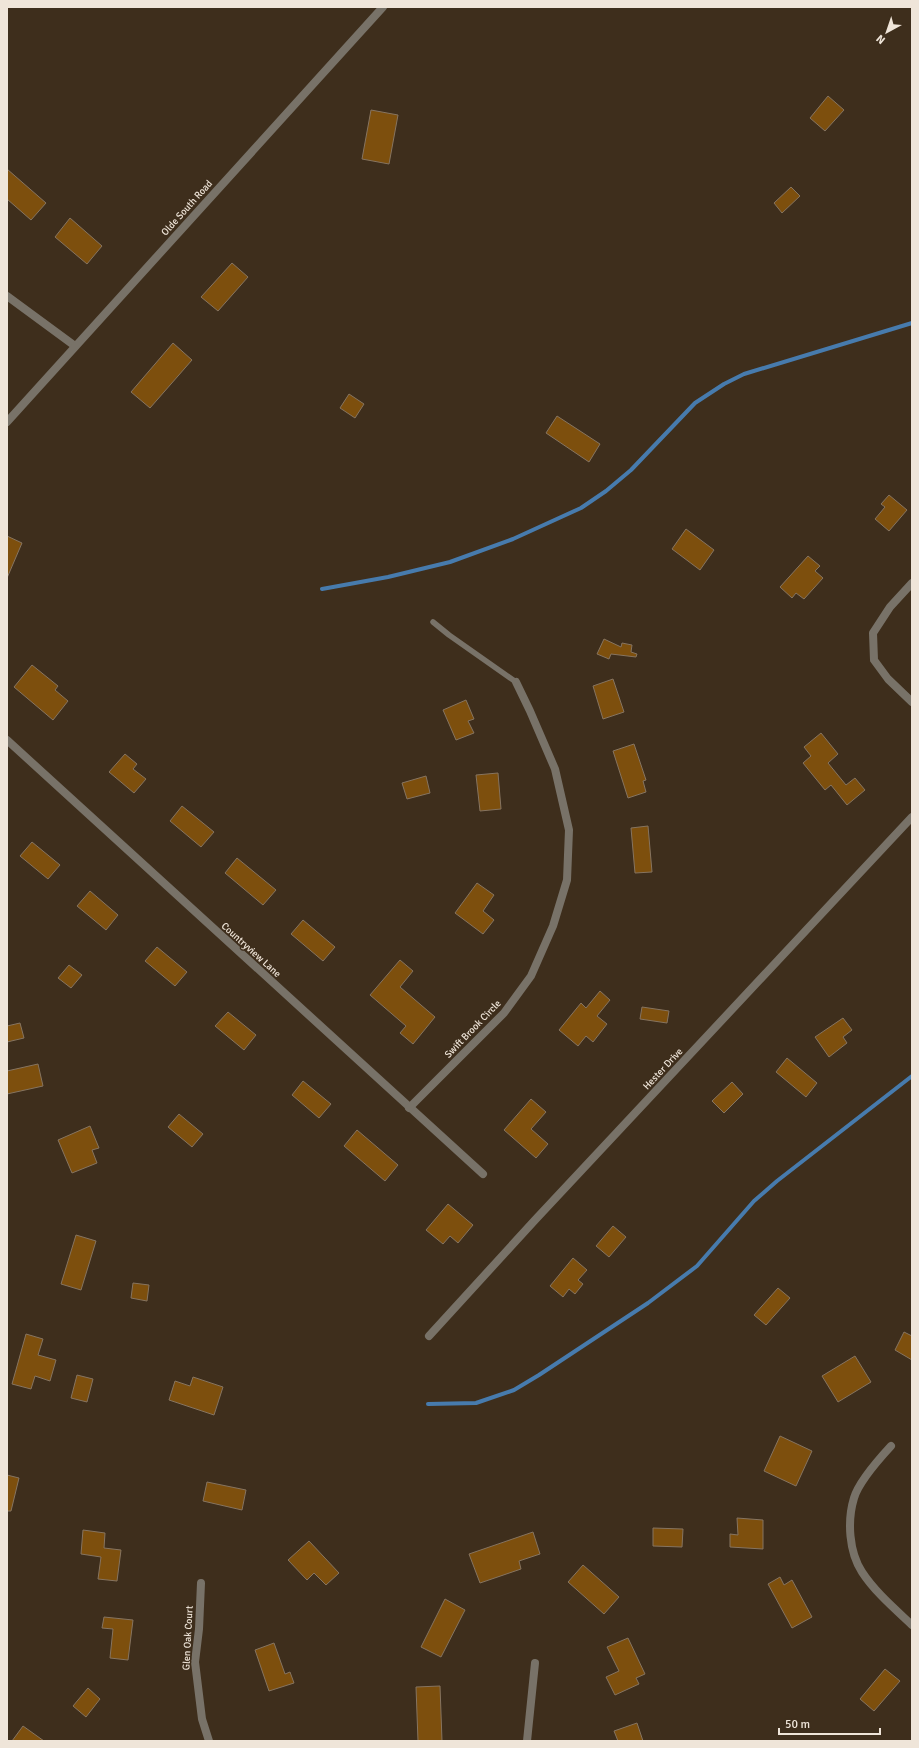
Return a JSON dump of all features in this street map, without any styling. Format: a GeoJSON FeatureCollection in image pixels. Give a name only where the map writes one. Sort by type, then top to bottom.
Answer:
{"type":"FeatureCollection","features":[{"type":"Feature","properties":{"kind":"street","name":"Olde South Road"},"geometry":{"type":"LineString","coordinates":[[7,422],[383,7]]}},
{"type":"Feature","properties":{"kind":"street"},"geometry":{"type":"LineString","coordinates":[[7,296],[75,346]]}},
{"type":"Feature","properties":{"kind":"street"},"geometry":{"type":"LineString","coordinates":[[912,583],[890,607],[873,633],[874,660],[888,679],[912,702]]}},
{"type":"Feature","properties":{"kind":"street","name":"Swift Brook Circle"},"geometry":{"type":"LineString","coordinates":[[410,1108],[504,1013],[531,976],[553,926],[567,880],[569,830],[555,769],[530,710],[516,682]]}},
{"type":"Feature","properties":{"kind":"street","name":"Countryview Lane"},"geometry":{"type":"LineString","coordinates":[[7,740],[483,1174]]}},
{"type":"Feature","properties":{"kind":"street","name":"Hester Drive"},"geometry":{"type":"LineString","coordinates":[[429,1336],[912,817]]}},
{"type":"Feature","properties":{"kind":"street"},"geometry":{"type":"LineString","coordinates":[[890,1446],[870,1470],[854,1497],[851,1516],[850,1543],[861,1571],[876,1591],[912,1625]]}},
{"type":"Feature","properties":{"kind":"street","name":"Glen Oak Court"},"geometry":{"type":"LineString","coordinates":[[201,1583],[199,1629],[195,1662],[202,1719],[208,1741]]}},
{"type":"Feature","properties":{"kind":"street"},"geometry":{"type":"LineString","coordinates":[[526,1741],[535,1663]]}},
{"type":"Feature","properties":{"kind":"lane"},"geometry":{"type":"LineString","coordinates":[[433,622],[516,682]]}},
{"type":"Feature","properties":{"kind":"building"},"geometry":{"type":"Polygon","coordinates":[[[828,96],[844,110],[825,131],[810,118],[828,96]]]}},
{"type":"Feature","properties":{"kind":"building"},"geometry":{"type":"Polygon","coordinates":[[[371,110],[398,115],[389,164],[362,159],[371,110]]]}},
{"type":"Feature","properties":{"kind":"building"},"geometry":{"type":"Polygon","coordinates":[[[7,169],[46,203],[31,220],[7,199],[7,169]]]}},
{"type":"Feature","properties":{"kind":"building"},"geometry":{"type":"Polygon","coordinates":[[[791,187],[800,196],[782,213],[774,203],[791,187]]]}},
{"type":"Feature","properties":{"kind":"building"},"geometry":{"type":"Polygon","coordinates":[[[70,218],[102,246],[87,264],[55,237],[70,218]]]}},
{"type":"Feature","properties":{"kind":"building"},"geometry":{"type":"Polygon","coordinates":[[[232,263],[248,277],[218,311],[201,297],[232,263]]]}},
{"type":"Feature","properties":{"kind":"building"},"geometry":{"type":"Polygon","coordinates":[[[173,343],[192,360],[150,408],[131,392],[173,343]]]}},
{"type":"Feature","properties":{"kind":"building"},"geometry":{"type":"Polygon","coordinates":[[[349,394],[364,404],[355,418],[340,408],[349,394]]]}},
{"type":"Feature","properties":{"kind":"building"},"geometry":{"type":"Polygon","coordinates":[[[557,416],[600,444],[589,462],[546,433],[557,416]]]}},
{"type":"Feature","properties":{"kind":"building"},"geometry":{"type":"Polygon","coordinates":[[[889,495],[907,510],[889,531],[875,519],[885,507],[881,504],[889,495]]]}},
{"type":"Feature","properties":{"kind":"building"},"geometry":{"type":"Polygon","coordinates":[[[686,529],[714,550],[700,570],[672,549],[686,529]]]}},
{"type":"Feature","properties":{"kind":"building"},"geometry":{"type":"Polygon","coordinates":[[[7,536],[22,543],[7,578],[7,536]]]}},
{"type":"Feature","properties":{"kind":"building"},"geometry":{"type":"Polygon","coordinates":[[[808,556],[820,566],[815,571],[823,578],[804,599],[796,593],[792,598],[780,587],[808,556]]]}},
{"type":"Feature","properties":{"kind":"building"},"geometry":{"type":"Polygon","coordinates":[[[604,639],[621,647],[622,643],[632,645],[631,652],[637,654],[636,657],[611,654],[609,659],[597,654],[604,639]]]}},
{"type":"Feature","properties":{"kind":"building"},"geometry":{"type":"Polygon","coordinates":[[[32,665],[58,686],[55,690],[68,701],[53,720],[14,687],[32,665]]]}},
{"type":"Feature","properties":{"kind":"building"},"geometry":{"type":"Polygon","coordinates":[[[613,679],[624,712],[603,719],[593,686],[613,679]]]}},
{"type":"Feature","properties":{"kind":"building"},"geometry":{"type":"Polygon","coordinates":[[[466,700],[474,719],[468,721],[474,733],[456,740],[443,710],[466,700]]]}},
{"type":"Feature","properties":{"kind":"building"},"geometry":{"type":"Polygon","coordinates":[[[821,733],[838,754],[828,763],[846,785],[855,778],[865,790],[847,805],[831,785],[825,790],[803,763],[811,756],[804,747],[821,733]]]}},
{"type":"Feature","properties":{"kind":"building"},"geometry":{"type":"Polygon","coordinates":[[[634,744],[646,780],[643,781],[646,792],[628,798],[613,751],[634,744]]]}},
{"type":"Feature","properties":{"kind":"building"},"geometry":{"type":"Polygon","coordinates":[[[125,754],[137,764],[133,769],[146,779],[134,793],[109,772],[125,754]]]}},
{"type":"Feature","properties":{"kind":"building"},"geometry":{"type":"Polygon","coordinates":[[[498,773],[501,809],[480,811],[476,775],[498,773]]]}},
{"type":"Feature","properties":{"kind":"building"},"geometry":{"type":"Polygon","coordinates":[[[426,776],[430,793],[407,799],[402,783],[426,776]]]}},
{"type":"Feature","properties":{"kind":"building"},"geometry":{"type":"Polygon","coordinates":[[[182,806],[214,832],[201,847],[170,821],[182,806]]]}},
{"type":"Feature","properties":{"kind":"building"},"geometry":{"type":"Polygon","coordinates":[[[648,826],[652,872],[635,873],[631,828],[648,826]]]}},
{"type":"Feature","properties":{"kind":"building"},"geometry":{"type":"Polygon","coordinates":[[[32,842],[60,865],[48,879],[20,856],[32,842]]]}},
{"type":"Feature","properties":{"kind":"building"},"geometry":{"type":"Polygon","coordinates":[[[237,858],[276,890],[263,905],[225,873],[237,858]]]}},
{"type":"Feature","properties":{"kind":"building"},"geometry":{"type":"Polygon","coordinates":[[[477,883],[494,895],[483,911],[494,920],[483,934],[455,913],[477,883]]]}},
{"type":"Feature","properties":{"kind":"building"},"geometry":{"type":"Polygon","coordinates":[[[90,891],[118,915],[106,930],[77,906],[90,891]]]}},
{"type":"Feature","properties":{"kind":"building"},"geometry":{"type":"Polygon","coordinates":[[[303,920],[335,947],[323,961],[291,934],[303,920]]]}},
{"type":"Feature","properties":{"kind":"building"},"geometry":{"type":"Polygon","coordinates":[[[157,947],[187,972],[175,986],[145,961],[157,947]]]}},
{"type":"Feature","properties":{"kind":"building"},"geometry":{"type":"Polygon","coordinates":[[[400,960],[413,971],[400,987],[435,1017],[413,1044],[400,1033],[406,1026],[370,995],[400,960]]]}},
{"type":"Feature","properties":{"kind":"building"},"geometry":{"type":"Polygon","coordinates":[[[69,965],[82,975],[71,988],[58,978],[69,965]]]}},
{"type":"Feature","properties":{"kind":"building"},"geometry":{"type":"Polygon","coordinates":[[[600,991],[610,1000],[597,1016],[607,1024],[593,1042],[586,1036],[578,1046],[559,1030],[581,1003],[586,1008],[600,991]]]}},
{"type":"Feature","properties":{"kind":"building"},"geometry":{"type":"Polygon","coordinates":[[[642,1007],[669,1011],[667,1023],[640,1019],[642,1007]]]}},
{"type":"Feature","properties":{"kind":"building"},"geometry":{"type":"Polygon","coordinates":[[[228,1012],[256,1035],[244,1050],[215,1026],[228,1012]]]}},
{"type":"Feature","properties":{"kind":"building"},"geometry":{"type":"Polygon","coordinates":[[[843,1018],[852,1030],[843,1037],[847,1043],[829,1057],[815,1037],[843,1018]]]}},
{"type":"Feature","properties":{"kind":"building"},"geometry":{"type":"Polygon","coordinates":[[[20,1023],[24,1038],[7,1042],[7,1026],[20,1023]]]}},
{"type":"Feature","properties":{"kind":"building"},"geometry":{"type":"Polygon","coordinates":[[[787,1058],[817,1083],[806,1097],[776,1072],[787,1058]]]}},
{"type":"Feature","properties":{"kind":"building"},"geometry":{"type":"Polygon","coordinates":[[[38,1064],[43,1086],[7,1094],[7,1071],[38,1064]]]}},
{"type":"Feature","properties":{"kind":"building"},"geometry":{"type":"Polygon","coordinates":[[[303,1081],[331,1104],[319,1118],[292,1095],[303,1081]]]}},
{"type":"Feature","properties":{"kind":"building"},"geometry":{"type":"Polygon","coordinates":[[[732,1082],[743,1094],[724,1113],[712,1101],[732,1082]]]}},
{"type":"Feature","properties":{"kind":"building"},"geometry":{"type":"Polygon","coordinates":[[[531,1099],[546,1112],[531,1129],[548,1144],[536,1158],[504,1130],[531,1099]]]}},
{"type":"Feature","properties":{"kind":"building"},"geometry":{"type":"Polygon","coordinates":[[[179,1114],[203,1134],[192,1147],[168,1127],[179,1114]]]}},
{"type":"Feature","properties":{"kind":"building"},"geometry":{"type":"Polygon","coordinates":[[[90,1126],[99,1148],[92,1150],[97,1163],[72,1173],[58,1140],[90,1126]]]}},
{"type":"Feature","properties":{"kind":"building"},"geometry":{"type":"Polygon","coordinates":[[[357,1130],[398,1165],[385,1181],[344,1146],[357,1130]]]}},
{"type":"Feature","properties":{"kind":"building"},"geometry":{"type":"Polygon","coordinates":[[[448,1204],[473,1225],[458,1243],[450,1236],[443,1244],[426,1230],[448,1204]]]}},
{"type":"Feature","properties":{"kind":"building"},"geometry":{"type":"Polygon","coordinates":[[[613,1226],[626,1237],[609,1257],[596,1246],[613,1226]]]}},
{"type":"Feature","properties":{"kind":"building"},"geometry":{"type":"Polygon","coordinates":[[[76,1235],[96,1241],[81,1290],[61,1284],[76,1235]]]}},
{"type":"Feature","properties":{"kind":"building"},"geometry":{"type":"Polygon","coordinates":[[[573,1258],[587,1270],[578,1280],[583,1284],[575,1294],[569,1289],[563,1297],[550,1286],[573,1258]]]}},
{"type":"Feature","properties":{"kind":"building"},"geometry":{"type":"Polygon","coordinates":[[[133,1283],[149,1285],[147,1301],[131,1298],[133,1283]]]}},
{"type":"Feature","properties":{"kind":"building"},"geometry":{"type":"Polygon","coordinates":[[[778,1288],[790,1298],[766,1325],[754,1315],[778,1288]]]}},
{"type":"Feature","properties":{"kind":"building"},"geometry":{"type":"Polygon","coordinates":[[[904,1332],[912,1336],[912,1360],[895,1350],[904,1332]]]}},
{"type":"Feature","properties":{"kind":"building"},"geometry":{"type":"Polygon","coordinates":[[[26,1334],[43,1339],[38,1355],[56,1360],[50,1381],[35,1376],[31,1389],[12,1384],[26,1334]]]}},
{"type":"Feature","properties":{"kind":"building"},"geometry":{"type":"Polygon","coordinates":[[[855,1356],[871,1382],[838,1402],[822,1376],[855,1356]]]}},
{"type":"Feature","properties":{"kind":"building"},"geometry":{"type":"Polygon","coordinates":[[[77,1375],[93,1379],[87,1402],[71,1398],[77,1375]]]}},
{"type":"Feature","properties":{"kind":"building"},"geometry":{"type":"Polygon","coordinates":[[[193,1377],[223,1387],[214,1415],[169,1400],[175,1381],[190,1386],[193,1377]]]}},
{"type":"Feature","properties":{"kind":"building"},"geometry":{"type":"Polygon","coordinates":[[[780,1436],[812,1451],[796,1486],[764,1471],[780,1436]]]}},
{"type":"Feature","properties":{"kind":"building"},"geometry":{"type":"Polygon","coordinates":[[[7,1475],[19,1478],[11,1511],[7,1511],[7,1475]]]}},
{"type":"Feature","properties":{"kind":"building"},"geometry":{"type":"Polygon","coordinates":[[[207,1482],[246,1490],[242,1510],[203,1501],[207,1482]]]}},
{"type":"Feature","properties":{"kind":"building"},"geometry":{"type":"Polygon","coordinates":[[[737,1518],[763,1520],[763,1549],[730,1547],[730,1534],[738,1535],[737,1518]]]}},
{"type":"Feature","properties":{"kind":"building"},"geometry":{"type":"Polygon","coordinates":[[[653,1528],[683,1529],[682,1547],[653,1546],[653,1528]]]}},
{"type":"Feature","properties":{"kind":"building"},"geometry":{"type":"Polygon","coordinates":[[[83,1530],[105,1533],[104,1548],[121,1550],[117,1581],[98,1579],[101,1557],[81,1554],[83,1530]]]}},
{"type":"Feature","properties":{"kind":"building"},"geometry":{"type":"Polygon","coordinates":[[[533,1532],[540,1554],[519,1561],[521,1569],[480,1583],[469,1554],[533,1532]]]}},
{"type":"Feature","properties":{"kind":"building"},"geometry":{"type":"Polygon","coordinates":[[[309,1541],[339,1573],[326,1585],[314,1573],[307,1580],[288,1560],[309,1541]]]}},
{"type":"Feature","properties":{"kind":"building"},"geometry":{"type":"Polygon","coordinates":[[[583,1565],[619,1597],[604,1614],[568,1582],[583,1565]]]}},
{"type":"Feature","properties":{"kind":"building"},"geometry":{"type":"Polygon","coordinates":[[[780,1577],[784,1585],[792,1580],[812,1617],[792,1628],[768,1584],[780,1577]]]}},
{"type":"Feature","properties":{"kind":"building"},"geometry":{"type":"Polygon","coordinates":[[[445,1599],[465,1610],[441,1657],[421,1647],[445,1599]]]}},
{"type":"Feature","properties":{"kind":"building"},"geometry":{"type":"Polygon","coordinates":[[[104,1617],[133,1620],[128,1660],[110,1658],[113,1629],[102,1628],[104,1617]]]}},
{"type":"Feature","properties":{"kind":"building"},"geometry":{"type":"Polygon","coordinates":[[[628,1638],[645,1674],[636,1678],[639,1684],[615,1695],[606,1677],[619,1671],[607,1647],[628,1638]]]}},
{"type":"Feature","properties":{"kind":"building"},"geometry":{"type":"Polygon","coordinates":[[[274,1643],[285,1674],[290,1672],[294,1683],[269,1691],[255,1650],[274,1643]]]}},
{"type":"Feature","properties":{"kind":"building"},"geometry":{"type":"Polygon","coordinates":[[[885,1669],[900,1681],[874,1711],[860,1699],[885,1669]]]}},
{"type":"Feature","properties":{"kind":"building"},"geometry":{"type":"Polygon","coordinates":[[[440,1686],[442,1741],[418,1741],[416,1687],[440,1686]]]}},
{"type":"Feature","properties":{"kind":"building"},"geometry":{"type":"Polygon","coordinates":[[[88,1688],[100,1699],[86,1717],[73,1706],[88,1688]]]}},
{"type":"Feature","properties":{"kind":"building"},"geometry":{"type":"Polygon","coordinates":[[[637,1723],[643,1741],[618,1741],[614,1731],[637,1723]]]}},
{"type":"Feature","properties":{"kind":"building"},"geometry":{"type":"Polygon","coordinates":[[[23,1726],[44,1741],[12,1741],[23,1726]]]}},
{"type":"Feature","properties":{"kind":"waterway"},"geometry":{"type":"LineString","coordinates":[[322,589],[388,577],[450,562],[513,539],[581,508],[606,491],[631,470],[695,403],[724,384],[744,374],[912,323]]}},
{"type":"Feature","properties":{"kind":"waterway"},"geometry":{"type":"LineString","coordinates":[[428,1404],[476,1403],[514,1390],[648,1303],[697,1266],[754,1201],[777,1181],[912,1076]]}}]}
